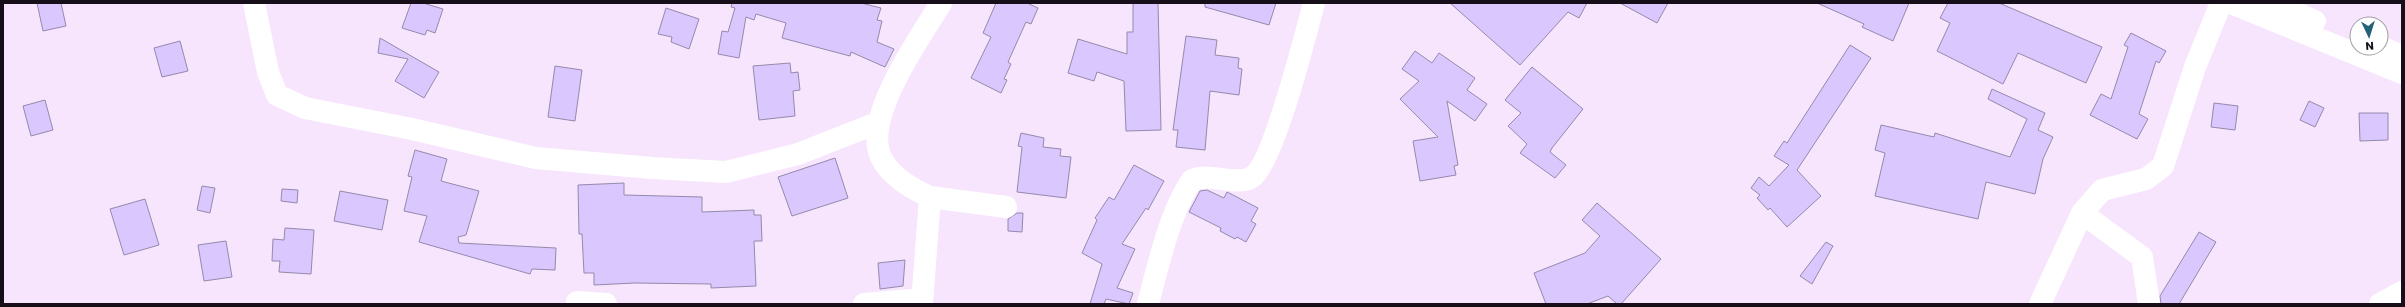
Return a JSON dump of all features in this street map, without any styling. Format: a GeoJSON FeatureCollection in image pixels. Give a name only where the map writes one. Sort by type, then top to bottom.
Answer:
{"type":"FeatureCollection","features":[{"type":"Feature","properties":{"kind":"street"},"geometry":{"type":"LineString","coordinates":[[254,3],[268,72],[277,95],[305,108],[412,129],[536,158],[652,168],[726,172],[798,154],[878,123]]}},
{"type":"Feature","properties":{"kind":"street"},"geometry":{"type":"LineString","coordinates":[[941,3],[892,85],[878,123],[879,151],[890,170],[913,189],[930,196],[1006,207]]}},
{"type":"Feature","properties":{"kind":"street"},"geometry":{"type":"LineString","coordinates":[[1148,304],[1166,241],[1186,188],[1192,180],[1207,176],[1242,180],[1252,177],[1259,169],[1276,133],[1314,3]]}},
{"type":"Feature","properties":{"kind":"street"},"geometry":{"type":"LineString","coordinates":[[2040,304],[2082,213],[2102,190],[2146,179],[2163,166],[2195,67],[2221,3]]}},
{"type":"Feature","properties":{"kind":"street"},"geometry":{"type":"LineString","coordinates":[[2231,3],[2402,73]]}},
{"type":"Feature","properties":{"kind":"street"},"geometry":{"type":"LineString","coordinates":[[2273,3],[2349,35]]}},
{"type":"Feature","properties":{"kind":"street"},"geometry":{"type":"LineString","coordinates":[[2389,50],[2402,56]]}},
{"type":"Feature","properties":{"kind":"street"},"geometry":{"type":"LineString","coordinates":[[864,304],[922,302],[930,196]]}},
{"type":"Feature","properties":{"kind":"street"},"geometry":{"type":"LineString","coordinates":[[2082,213],[2142,257],[2149,304]]}},
{"type":"Feature","properties":{"kind":"street"},"geometry":{"type":"LineString","coordinates":[[2380,304],[2402,292]]}},
{"type":"Feature","properties":{"kind":"street"},"geometry":{"type":"LineString","coordinates":[[577,302],[606,304]]}},
{"type":"Feature","properties":{"kind":"building"},"geometry":{"type":"Polygon","coordinates":[[[37,3],[61,3],[66,26],[43,31],[37,3]]]}},
{"type":"Feature","properties":{"kind":"building"},"geometry":{"type":"Polygon","coordinates":[[[411,3],[423,3],[443,9],[435,33],[427,30],[425,35],[402,28],[411,3]]]}},
{"type":"Feature","properties":{"kind":"building"},"geometry":{"type":"Polygon","coordinates":[[[732,3],[861,3],[881,8],[877,20],[882,21],[877,42],[894,49],[885,67],[851,52],[850,56],[782,38],[786,23],[756,14],[754,20],[746,17],[739,58],[718,54],[722,31],[728,32],[735,8],[731,7],[732,3]]]}},
{"type":"Feature","properties":{"kind":"building"},"geometry":{"type":"Polygon","coordinates":[[[996,3],[1027,3],[1038,8],[1031,24],[1026,22],[1008,62],[1011,64],[1004,79],[1007,80],[1001,93],[971,78],[991,37],[983,33],[996,3]]]}},
{"type":"Feature","properties":{"kind":"building"},"geometry":{"type":"Polygon","coordinates":[[[1133,3],[1158,3],[1161,130],[1126,131],[1124,81],[1097,72],[1094,81],[1068,73],[1078,39],[1127,54],[1127,32],[1133,32],[1133,3]]]}},
{"type":"Feature","properties":{"kind":"building"},"geometry":{"type":"Polygon","coordinates":[[[1205,3],[1276,3],[1269,25],[1205,7],[1205,3]]]}},
{"type":"Feature","properties":{"kind":"building"},"geometry":{"type":"Polygon","coordinates":[[[1450,3],[1587,3],[1579,18],[1568,12],[1520,65],[1450,3]]]}},
{"type":"Feature","properties":{"kind":"building"},"geometry":{"type":"Polygon","coordinates":[[[1620,3],[1668,3],[1657,23],[1620,3]]]}},
{"type":"Feature","properties":{"kind":"building"},"geometry":{"type":"Polygon","coordinates":[[[1817,3],[1909,3],[1893,41],[1862,27],[1864,24],[1817,3]]]}},
{"type":"Feature","properties":{"kind":"building"},"geometry":{"type":"Polygon","coordinates":[[[1948,3],[1999,3],[2102,47],[2086,83],[2018,53],[2003,84],[1937,51],[1950,23],[1940,18],[1948,3]]]}},
{"type":"Feature","properties":{"kind":"building"},"geometry":{"type":"Polygon","coordinates":[[[666,8],[699,19],[689,49],[671,42],[672,37],[658,34],[666,8]]]}},
{"type":"Feature","properties":{"kind":"building"},"geometry":{"type":"Polygon","coordinates":[[[2131,33],[2166,51],[2159,63],[2156,61],[2139,114],[2148,119],[2137,139],[2090,115],[2101,94],[2111,99],[2128,47],[2124,45],[2131,33]]]}},
{"type":"Feature","properties":{"kind":"building"},"geometry":{"type":"Polygon","coordinates":[[[1186,36],[1217,40],[1215,55],[1239,58],[1238,68],[1242,69],[1239,95],[1210,91],[1205,150],[1176,147],[1178,130],[1173,130],[1186,36]]]}},
{"type":"Feature","properties":{"kind":"building"},"geometry":{"type":"Polygon","coordinates":[[[380,38],[439,72],[424,98],[395,81],[408,59],[378,53],[380,38]]]}},
{"type":"Feature","properties":{"kind":"building"},"geometry":{"type":"Polygon","coordinates":[[[180,41],[188,71],[162,77],[154,48],[180,41]]]}},
{"type":"Feature","properties":{"kind":"building"},"geometry":{"type":"Polygon","coordinates":[[[1850,45],[1871,58],[1797,170],[1821,196],[1787,227],[1770,208],[1768,210],[1757,198],[1760,195],[1751,188],[1759,177],[1769,186],[1789,165],[1774,156],[1784,141],[1787,143],[1850,45]]]}},
{"type":"Feature","properties":{"kind":"building"},"geometry":{"type":"Polygon","coordinates":[[[1415,51],[1432,63],[1439,53],[1475,78],[1467,90],[1487,104],[1475,121],[1447,101],[1458,165],[1454,166],[1456,175],[1420,181],[1413,141],[1438,137],[1400,99],[1419,81],[1402,69],[1415,51]]]}},
{"type":"Feature","properties":{"kind":"building"},"geometry":{"type":"Polygon","coordinates":[[[790,63],[791,73],[798,72],[800,90],[793,91],[795,116],[759,120],[753,66],[790,63]]]}},
{"type":"Feature","properties":{"kind":"building"},"geometry":{"type":"Polygon","coordinates":[[[555,66],[582,70],[575,121],[548,117],[555,66]]]}},
{"type":"Feature","properties":{"kind":"building"},"geometry":{"type":"Polygon","coordinates":[[[1532,67],[1583,109],[1550,152],[1566,165],[1555,178],[1520,153],[1527,144],[1508,126],[1521,113],[1505,100],[1532,67]]]}},
{"type":"Feature","properties":{"kind":"building"},"geometry":{"type":"Polygon","coordinates":[[[1992,89],[2045,113],[2038,130],[2053,137],[2043,159],[2035,194],[1986,182],[1978,219],[1875,196],[1885,153],[1875,150],[1881,125],[1934,137],[1935,133],[2010,157],[2027,119],[1988,99],[1992,89]]]}},
{"type":"Feature","properties":{"kind":"building"},"geometry":{"type":"Polygon","coordinates":[[[45,100],[53,130],[31,136],[23,106],[45,100]]]}},
{"type":"Feature","properties":{"kind":"building"},"geometry":{"type":"Polygon","coordinates":[[[2309,101],[2324,108],[2315,127],[2300,120],[2309,101]]]}},
{"type":"Feature","properties":{"kind":"building"},"geometry":{"type":"Polygon","coordinates":[[[2214,103],[2238,106],[2235,130],[2211,127],[2214,103]]]}},
{"type":"Feature","properties":{"kind":"building"},"geometry":{"type":"Polygon","coordinates":[[[2359,113],[2388,113],[2388,140],[2360,141],[2359,113]]]}},
{"type":"Feature","properties":{"kind":"building"},"geometry":{"type":"Polygon","coordinates":[[[1021,133],[1044,138],[1043,147],[1061,149],[1060,156],[1071,157],[1066,198],[1017,192],[1022,147],[1018,146],[1021,133]]]}},
{"type":"Feature","properties":{"kind":"building"},"geometry":{"type":"Polygon","coordinates":[[[415,150],[447,159],[441,181],[479,191],[466,235],[458,237],[459,243],[556,248],[555,270],[532,269],[530,274],[419,242],[427,216],[404,211],[412,177],[408,176],[415,150]]]}},
{"type":"Feature","properties":{"kind":"building"},"geometry":{"type":"Polygon","coordinates":[[[835,158],[848,198],[792,216],[778,177],[835,158]]]}},
{"type":"Feature","properties":{"kind":"building"},"geometry":{"type":"Polygon","coordinates":[[[1134,165],[1164,181],[1148,210],[1146,208],[1122,244],[1135,249],[1117,288],[1133,293],[1129,304],[1106,299],[1104,304],[1090,304],[1102,264],[1082,253],[1097,220],[1095,218],[1109,197],[1114,200],[1134,165]]]}},
{"type":"Feature","properties":{"kind":"building"},"geometry":{"type":"Polygon","coordinates":[[[624,183],[624,195],[702,197],[702,212],[754,210],[754,215],[761,215],[762,241],[754,241],[756,286],[711,288],[711,284],[635,283],[594,285],[594,273],[584,273],[582,234],[579,234],[578,185],[624,183]]]}},
{"type":"Feature","properties":{"kind":"building"},"geometry":{"type":"Polygon","coordinates":[[[202,186],[215,188],[210,213],[197,210],[202,186]]]}},
{"type":"Feature","properties":{"kind":"building"},"geometry":{"type":"Polygon","coordinates":[[[282,189],[298,190],[297,203],[281,201],[282,189]]]}},
{"type":"Feature","properties":{"kind":"building"},"geometry":{"type":"Polygon","coordinates":[[[1207,190],[1224,198],[1227,192],[1258,208],[1251,221],[1256,224],[1246,242],[1237,237],[1235,239],[1220,231],[1221,228],[1189,212],[1200,191],[1207,190]]]}},
{"type":"Feature","properties":{"kind":"building"},"geometry":{"type":"Polygon","coordinates":[[[340,191],[388,200],[382,230],[334,221],[340,191]]]}},
{"type":"Feature","properties":{"kind":"building"},"geometry":{"type":"Polygon","coordinates":[[[145,199],[159,245],[124,255],[110,209],[145,199]]]}},
{"type":"Feature","properties":{"kind":"building"},"geometry":{"type":"Polygon","coordinates":[[[1597,203],[1661,259],[1621,304],[1617,304],[1608,296],[1587,304],[1546,304],[1534,273],[1585,253],[1600,236],[1582,220],[1597,203]]]}},
{"type":"Feature","properties":{"kind":"building"},"geometry":{"type":"Polygon","coordinates":[[[1017,213],[1023,213],[1022,232],[1008,231],[1008,219],[1017,213]]]}},
{"type":"Feature","properties":{"kind":"building"},"geometry":{"type":"Polygon","coordinates":[[[285,228],[314,230],[311,274],[279,272],[280,261],[272,261],[273,239],[284,240],[285,228]]]}},
{"type":"Feature","properties":{"kind":"building"},"geometry":{"type":"Polygon","coordinates":[[[2199,232],[2216,242],[2179,304],[2161,304],[2160,296],[2199,232]]]}},
{"type":"Feature","properties":{"kind":"building"},"geometry":{"type":"Polygon","coordinates":[[[226,241],[232,277],[204,281],[198,245],[226,241]]]}},
{"type":"Feature","properties":{"kind":"building"},"geometry":{"type":"Polygon","coordinates":[[[1826,242],[1833,246],[1812,284],[1800,276],[1826,242]]]}},
{"type":"Feature","properties":{"kind":"building"},"geometry":{"type":"Polygon","coordinates":[[[905,260],[903,286],[880,289],[878,263],[905,260]]]}}]}
